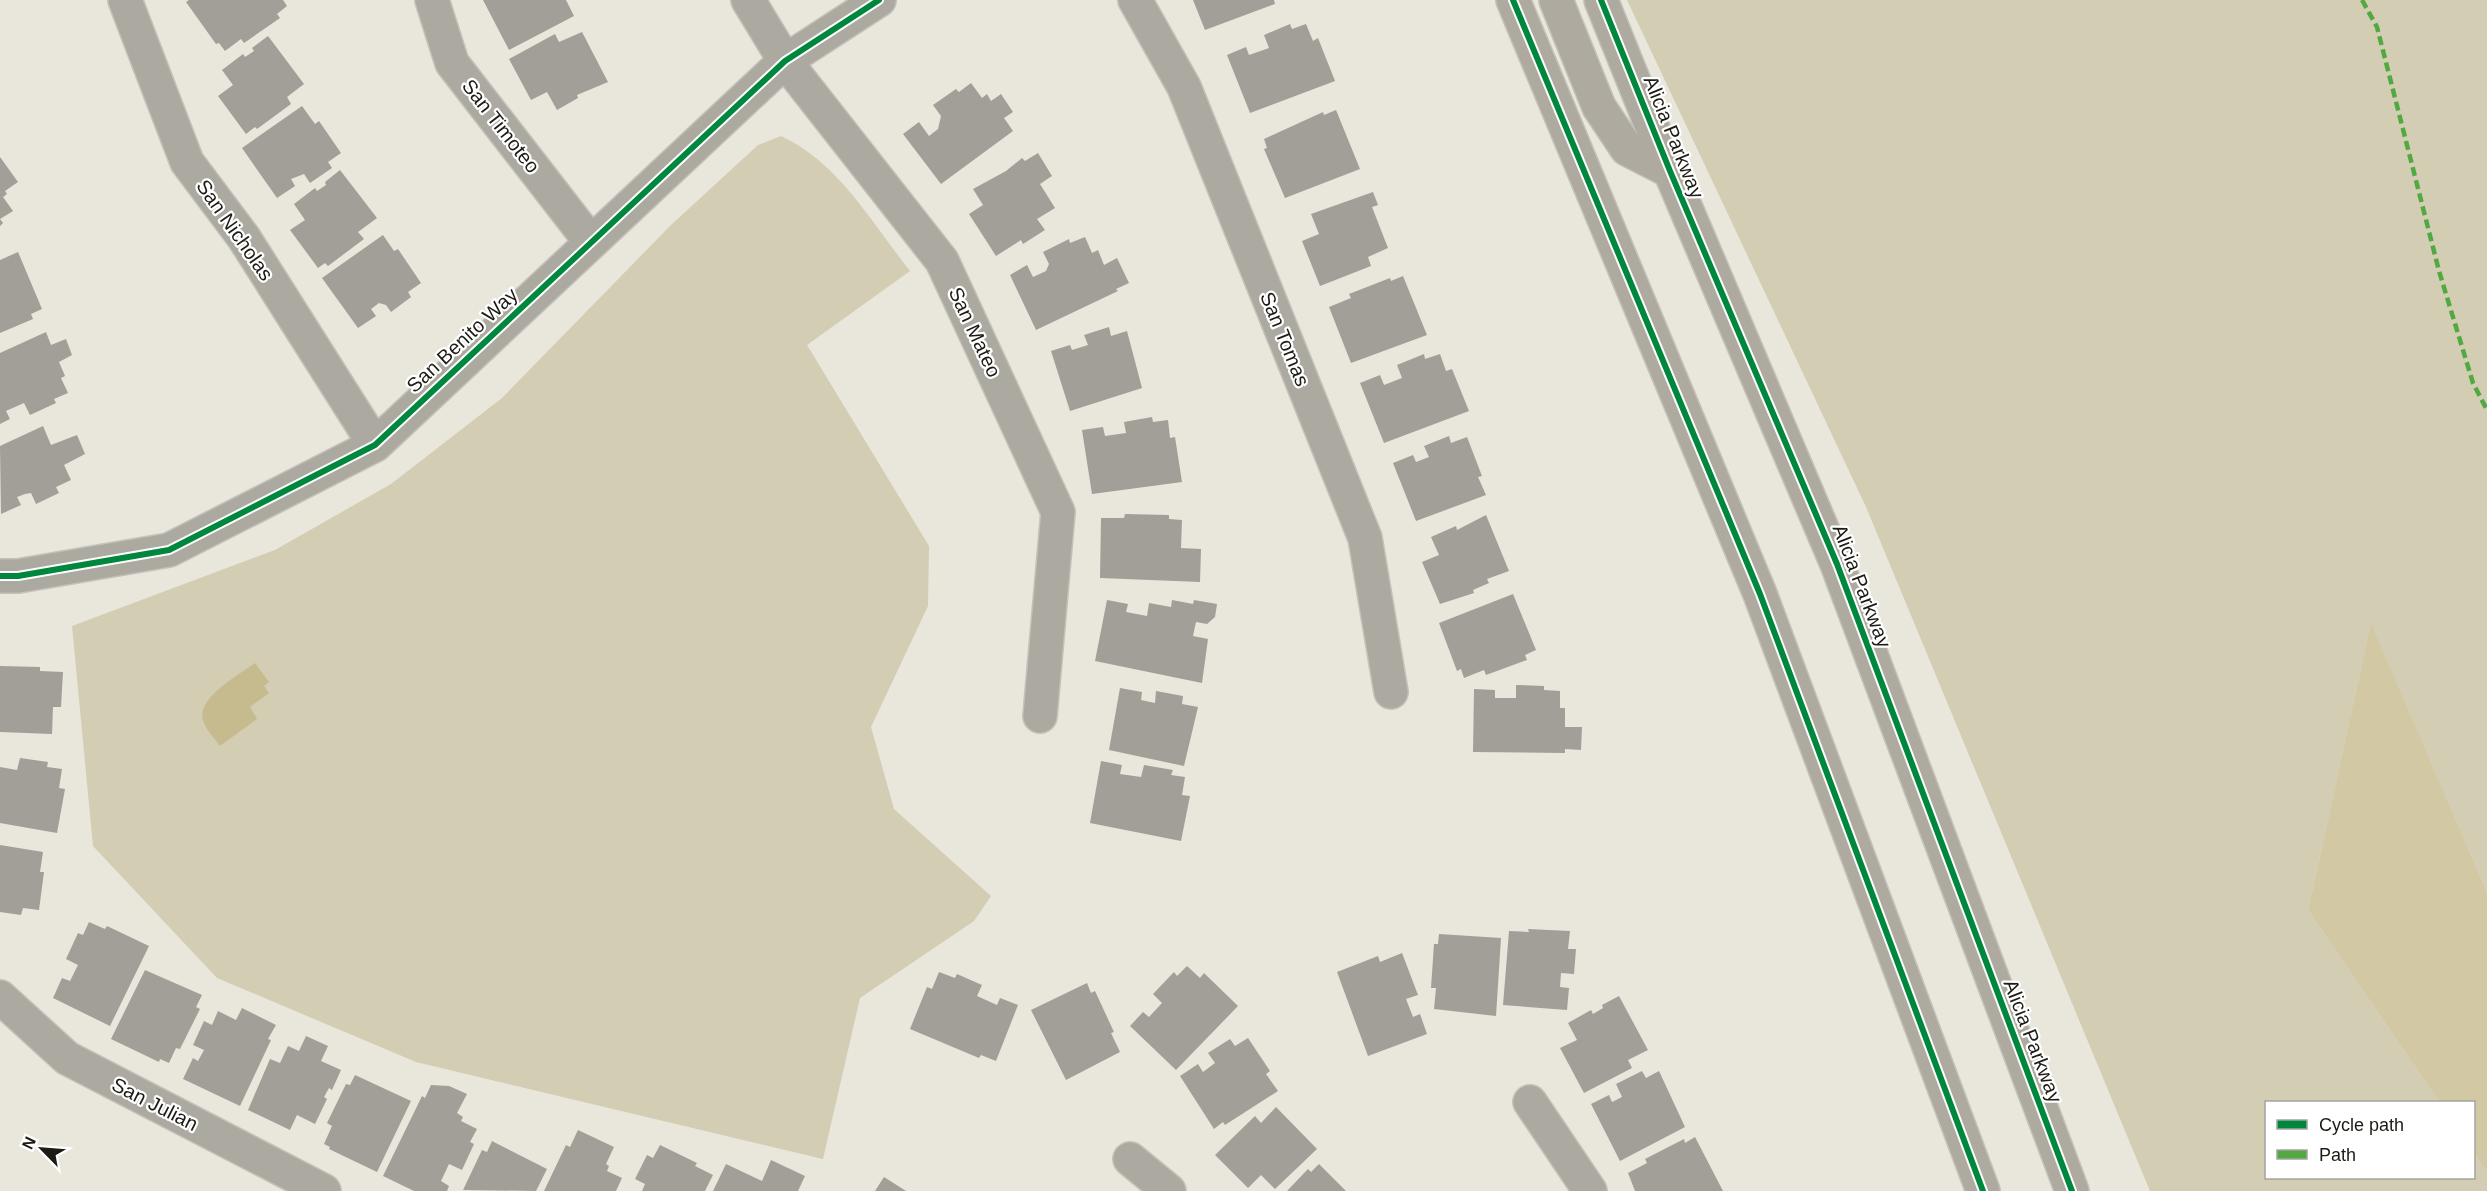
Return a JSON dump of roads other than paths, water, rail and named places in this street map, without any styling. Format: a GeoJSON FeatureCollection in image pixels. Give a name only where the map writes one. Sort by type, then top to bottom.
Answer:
{"type":"FeatureCollection","features":[{"type":"Feature","properties":{"kind":"main road"},"geometry":{"type":"LineString","coordinates":[[1513,0],[1760,594],[1983,1191]]}},
{"type":"Feature","properties":{"kind":"main road"},"geometry":{"type":"LineString","coordinates":[[1556,0],[1599,107],[1627,149],[1670,171]]}},
{"type":"Feature","properties":{"kind":"main road","name":"Alicia Parkway"},"geometry":{"type":"LineString","coordinates":[[1601,0],[1670,171],[1837,564],[2072,1191]]}},
{"type":"Feature","properties":{"kind":"street","name":"San Nicholas"},"geometry":{"type":"LineString","coordinates":[[125,0],[187,162],[244,238],[375,445]]}},
{"type":"Feature","properties":{"kind":"street","name":"San Timoteo"},"geometry":{"type":"LineString","coordinates":[[432,0],[452,63],[590,242]]}},
{"type":"Feature","properties":{"kind":"street","name":"San Mateo"},"geometry":{"type":"LineString","coordinates":[[748,0],[784,61],[942,261],[1058,512],[1040,716]]}},
{"type":"Feature","properties":{"kind":"street","name":"San Benito Way"},"geometry":{"type":"LineString","coordinates":[[0,576],[18,576],[169,550],[375,445],[784,61],[879,0]]}},
{"type":"Feature","properties":{"kind":"street","name":"San Tomas"},"geometry":{"type":"LineString","coordinates":[[1135,0],[1184,87],[1365,538],[1391,692]]}},
{"type":"Feature","properties":{"kind":"street","name":"San Julian"},"geometry":{"type":"LineString","coordinates":[[0,997],[67,1058],[324,1191]]}},
{"type":"Feature","properties":{"kind":"street"},"geometry":{"type":"LineString","coordinates":[[1530,1102],[1590,1191]]}},
{"type":"Feature","properties":{"kind":"street"},"geometry":{"type":"LineString","coordinates":[[1130,1159],[1169,1191]]}}]}
